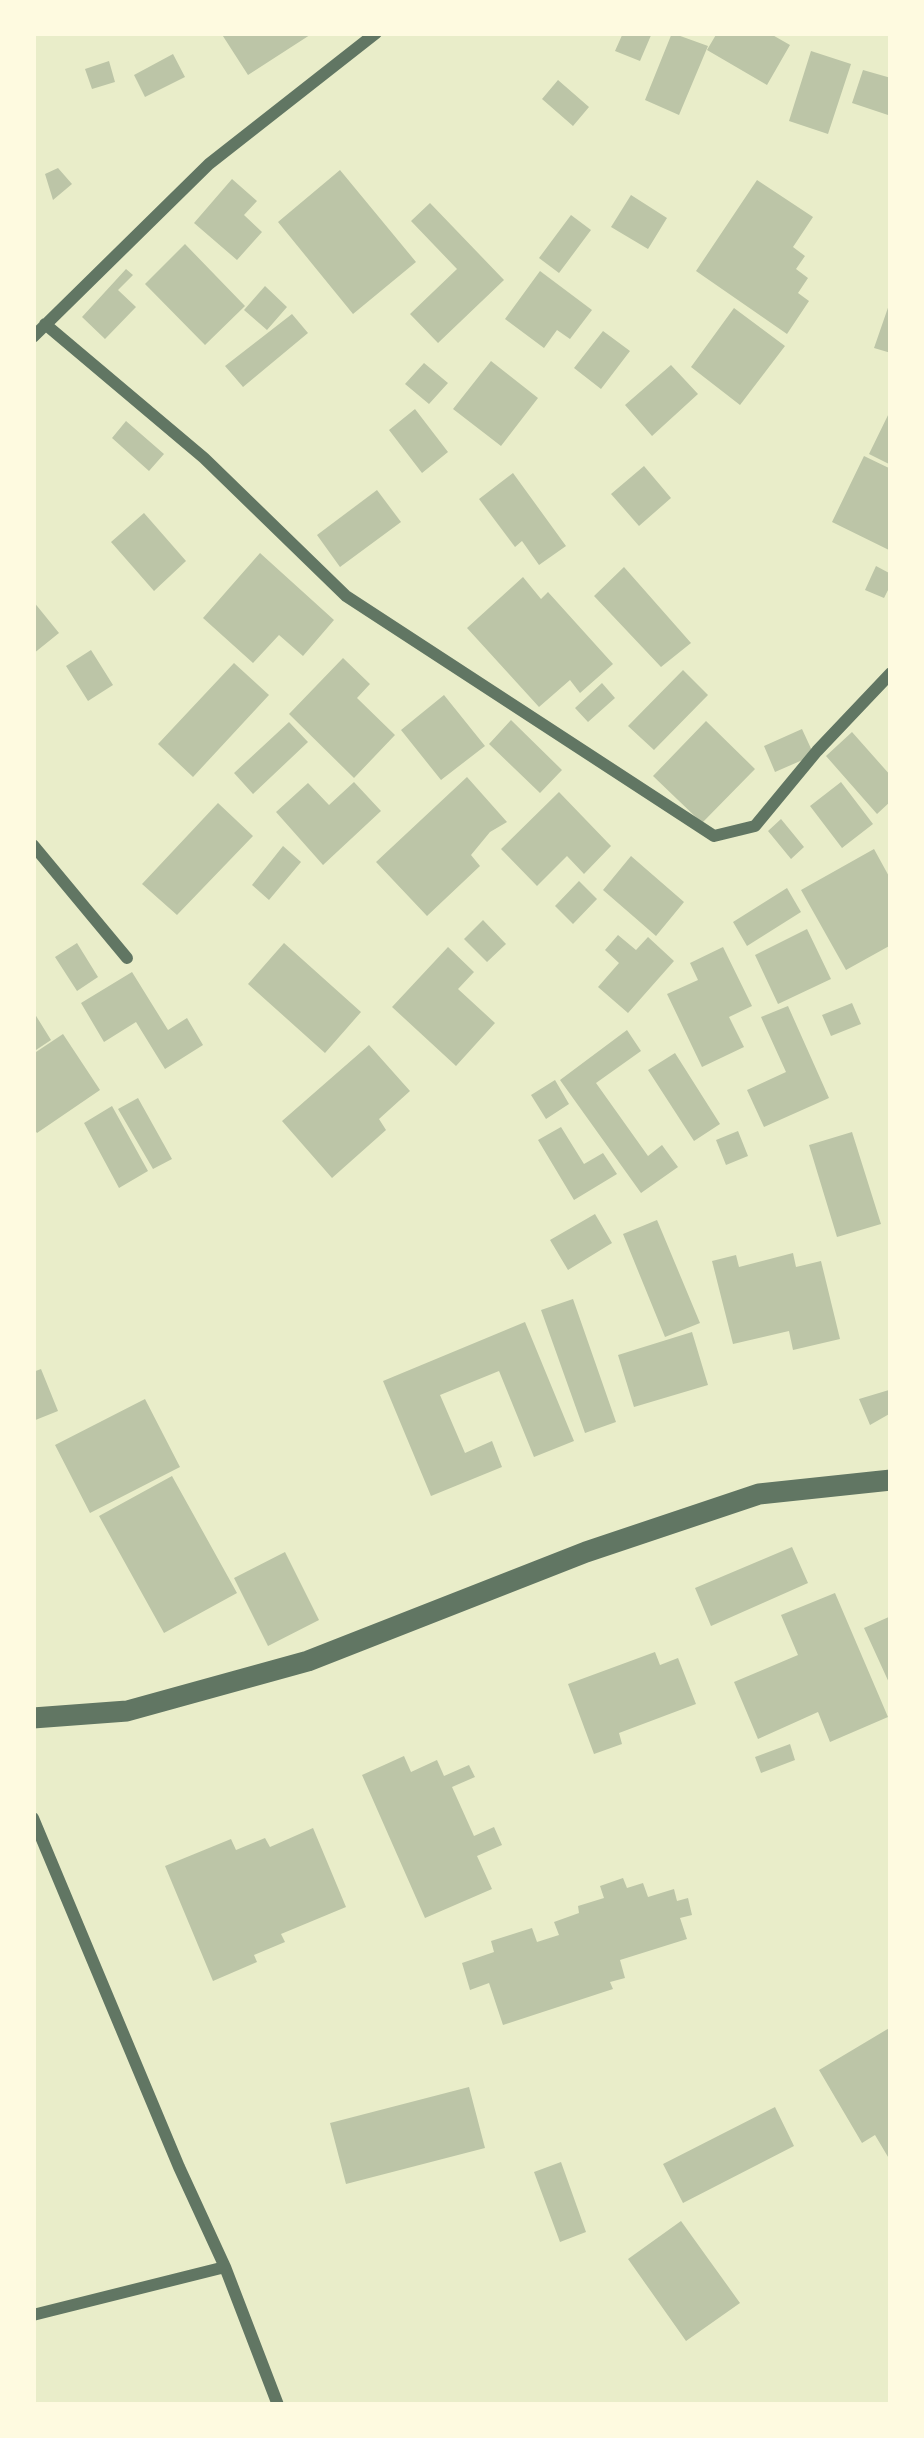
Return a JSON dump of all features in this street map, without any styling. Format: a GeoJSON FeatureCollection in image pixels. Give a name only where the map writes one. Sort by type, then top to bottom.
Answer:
{"type":"FeatureCollection","features":[{"type":"Feature","properties":{"kind":"street"},"geometry":{"type":"LineString","coordinates":[[33,337],[209,164],[376,33]]}},
{"type":"Feature","properties":{"kind":"street"},"geometry":{"type":"LineString","coordinates":[[45,325],[204,458],[346,596],[714,836],[755,826],[891,673]]}},
{"type":"Feature","properties":{"kind":"street"},"geometry":{"type":"LineString","coordinates":[[33,845],[127,958]]}},
{"type":"Feature","properties":{"kind":"street"},"geometry":{"type":"LineString","coordinates":[[33,1718],[127,1711],[308,1661],[586,1552],[758,1494],[891,1480]]}},
{"type":"Feature","properties":{"kind":"street"},"geometry":{"type":"LineString","coordinates":[[33,1818],[225,2267],[278,2405]]}},
{"type":"Feature","properties":{"kind":"street"},"geometry":{"type":"LineString","coordinates":[[33,2315],[225,2267]]}},
{"type":"Feature","properties":{"kind":"building"},"geometry":{"type":"Polygon","coordinates":[[[221,33],[313,33],[248,75],[221,33]]]}},
{"type":"Feature","properties":{"kind":"building"},"geometry":{"type":"Polygon","coordinates":[[[623,33],[652,33],[640,61],[615,51],[623,33]]]}},
{"type":"Feature","properties":{"kind":"building"},"geometry":{"type":"Polygon","coordinates":[[[672,33],[708,46],[679,115],[645,100],[672,33]]]}},
{"type":"Feature","properties":{"kind":"building"},"geometry":{"type":"Polygon","coordinates":[[[717,33],[769,33],[790,45],[767,85],[707,50],[717,33]]]}},
{"type":"Feature","properties":{"kind":"building"},"geometry":{"type":"Polygon","coordinates":[[[811,51],[851,64],[828,134],[789,121],[811,51]]]}},
{"type":"Feature","properties":{"kind":"building"},"geometry":{"type":"Polygon","coordinates":[[[173,54],[185,77],[145,97],[134,75],[173,54]]]}},
{"type":"Feature","properties":{"kind":"building"},"geometry":{"type":"Polygon","coordinates":[[[109,61],[115,82],[92,89],[85,69],[109,61]]]}},
{"type":"Feature","properties":{"kind":"building"},"geometry":{"type":"Polygon","coordinates":[[[863,70],[891,78],[891,116],[852,103],[863,70]]]}},
{"type":"Feature","properties":{"kind":"building"},"geometry":{"type":"Polygon","coordinates":[[[558,80],[589,107],[573,126],[542,99],[558,80]]]}},
{"type":"Feature","properties":{"kind":"building"},"geometry":{"type":"Polygon","coordinates":[[[58,168],[72,184],[53,200],[45,174],[58,168]]]}},
{"type":"Feature","properties":{"kind":"building"},"geometry":{"type":"Polygon","coordinates":[[[340,170],[416,262],[353,314],[278,222],[340,170]]]}},
{"type":"Feature","properties":{"kind":"building"},"geometry":{"type":"Polygon","coordinates":[[[232,179],[257,201],[244,215],[262,232],[237,260],[194,223],[232,179]]]}},
{"type":"Feature","properties":{"kind":"building"},"geometry":{"type":"Polygon","coordinates":[[[757,180],[813,217],[793,247],[805,256],[796,269],[808,278],[798,293],[809,301],[787,334],[696,271],[757,180]]]}},
{"type":"Feature","properties":{"kind":"building"},"geometry":{"type":"Polygon","coordinates":[[[631,195],[667,218],[648,249],[611,227],[631,195]]]}},
{"type":"Feature","properties":{"kind":"building"},"geometry":{"type":"Polygon","coordinates":[[[430,203],[504,280],[438,343],[410,314],[457,269],[411,221],[430,203]]]}},
{"type":"Feature","properties":{"kind":"building"},"geometry":{"type":"Polygon","coordinates":[[[571,215],[591,230],[559,273],[539,258],[571,215]]]}},
{"type":"Feature","properties":{"kind":"building"},"geometry":{"type":"Polygon","coordinates":[[[185,244],[245,306],[205,345],[145,284],[185,244]]]}},
{"type":"Feature","properties":{"kind":"building"},"geometry":{"type":"Polygon","coordinates":[[[126,269],[133,275],[118,290],[136,307],[105,339],[82,317],[126,269]]]}},
{"type":"Feature","properties":{"kind":"building"},"geometry":{"type":"Polygon","coordinates":[[[540,271],[592,310],[570,339],[557,330],[544,348],[505,319],[540,271]]]}},
{"type":"Feature","properties":{"kind":"building"},"geometry":{"type":"Polygon","coordinates":[[[265,286],[287,307],[267,330],[244,310],[265,286]]]}},
{"type":"Feature","properties":{"kind":"building"},"geometry":{"type":"Polygon","coordinates":[[[891,299],[891,353],[874,348],[891,299]]]}},
{"type":"Feature","properties":{"kind":"building"},"geometry":{"type":"Polygon","coordinates":[[[734,308],[785,346],[740,405],[691,367],[734,308]]]}},
{"type":"Feature","properties":{"kind":"building"},"geometry":{"type":"Polygon","coordinates":[[[292,314],[308,333],[243,387],[225,366],[292,314]]]}},
{"type":"Feature","properties":{"kind":"building"},"geometry":{"type":"Polygon","coordinates":[[[603,331],[630,351],[601,389],[574,368],[603,331]]]}},
{"type":"Feature","properties":{"kind":"building"},"geometry":{"type":"Polygon","coordinates":[[[491,361],[538,398],[501,446],[453,409],[491,361]]]}},
{"type":"Feature","properties":{"kind":"building"},"geometry":{"type":"Polygon","coordinates":[[[424,363],[448,383],[429,404],[405,384],[424,363]]]}},
{"type":"Feature","properties":{"kind":"building"},"geometry":{"type":"Polygon","coordinates":[[[671,365],[698,394],[652,436],[625,405],[671,365]]]}},
{"type":"Feature","properties":{"kind":"building"},"geometry":{"type":"Polygon","coordinates":[[[415,409],[448,452],[422,473],[389,430],[415,409]]]}},
{"type":"Feature","properties":{"kind":"building"},"geometry":{"type":"Polygon","coordinates":[[[891,409],[891,465],[869,454],[891,409]]]}},
{"type":"Feature","properties":{"kind":"building"},"geometry":{"type":"Polygon","coordinates":[[[126,421],[164,454],[149,471],[112,438],[126,421]]]}},
{"type":"Feature","properties":{"kind":"building"},"geometry":{"type":"Polygon","coordinates":[[[864,456],[891,469],[891,551],[832,522],[864,456]]]}},
{"type":"Feature","properties":{"kind":"building"},"geometry":{"type":"Polygon","coordinates":[[[644,466],[671,498],[639,526],[611,494],[644,466]]]}},
{"type":"Feature","properties":{"kind":"building"},"geometry":{"type":"Polygon","coordinates":[[[513,473],[566,546],[539,565],[522,541],[515,547],[479,499],[513,473]]]}},
{"type":"Feature","properties":{"kind":"building"},"geometry":{"type":"Polygon","coordinates":[[[377,490],[401,522],[340,567],[317,535],[377,490]]]}},
{"type":"Feature","properties":{"kind":"building"},"geometry":{"type":"Polygon","coordinates":[[[144,513],[186,561],[154,591],[111,542],[144,513]]]}},
{"type":"Feature","properties":{"kind":"building"},"geometry":{"type":"Polygon","coordinates":[[[260,553],[334,620],[303,656],[279,635],[253,663],[203,618],[260,553]]]}},
{"type":"Feature","properties":{"kind":"building"},"geometry":{"type":"Polygon","coordinates":[[[876,566],[891,574],[884,598],[865,590],[876,566]]]}},
{"type":"Feature","properties":{"kind":"building"},"geometry":{"type":"Polygon","coordinates":[[[624,567],[691,643],[661,667],[594,596],[624,567]]]}},
{"type":"Feature","properties":{"kind":"building"},"geometry":{"type":"Polygon","coordinates":[[[523,577],[541,599],[548,592],[613,664],[580,693],[570,680],[539,707],[467,628],[523,577]]]}},
{"type":"Feature","properties":{"kind":"building"},"geometry":{"type":"Polygon","coordinates":[[[33,601],[59,633],[33,654],[33,601]]]}},
{"type":"Feature","properties":{"kind":"building"},"geometry":{"type":"Polygon","coordinates":[[[91,650],[113,685],[88,701],[66,666],[91,650]]]}},
{"type":"Feature","properties":{"kind":"building"},"geometry":{"type":"Polygon","coordinates":[[[343,658],[370,684],[357,698],[395,735],[354,778],[289,714],[343,658]]]}},
{"type":"Feature","properties":{"kind":"building"},"geometry":{"type":"Polygon","coordinates":[[[234,663],[269,695],[193,777],[158,744],[234,663]]]}},
{"type":"Feature","properties":{"kind":"building"},"geometry":{"type":"Polygon","coordinates":[[[683,670],[708,695],[654,750],[628,726],[683,670]]]}},
{"type":"Feature","properties":{"kind":"building"},"geometry":{"type":"Polygon","coordinates":[[[602,683],[615,698],[588,722],[575,708],[602,683]]]}},
{"type":"Feature","properties":{"kind":"building"},"geometry":{"type":"Polygon","coordinates":[[[444,695],[485,746],[441,780],[401,730],[444,695]]]}},
{"type":"Feature","properties":{"kind":"building"},"geometry":{"type":"Polygon","coordinates":[[[511,720],[562,770],[540,793],[489,744],[511,720]]]}},
{"type":"Feature","properties":{"kind":"building"},"geometry":{"type":"Polygon","coordinates":[[[706,721],[755,769],[702,823],[653,776],[706,721]]]}},
{"type":"Feature","properties":{"kind":"building"},"geometry":{"type":"Polygon","coordinates":[[[289,722],[308,742],[253,794],[234,773],[289,722]]]}},
{"type":"Feature","properties":{"kind":"building"},"geometry":{"type":"Polygon","coordinates":[[[802,729],[814,755],[775,772],[764,746],[802,729]]]}},
{"type":"Feature","properties":{"kind":"building"},"geometry":{"type":"Polygon","coordinates":[[[852,732],[891,776],[891,801],[877,814],[826,756],[852,732]]]}},
{"type":"Feature","properties":{"kind":"building"},"geometry":{"type":"Polygon","coordinates":[[[467,777],[507,822],[490,832],[471,855],[480,866],[427,916],[376,862],[467,777]]]}},
{"type":"Feature","properties":{"kind":"building"},"geometry":{"type":"Polygon","coordinates":[[[354,782],[381,811],[323,865],[276,812],[308,783],[329,805],[354,782]]]}},
{"type":"Feature","properties":{"kind":"building"},"geometry":{"type":"Polygon","coordinates":[[[841,782],[873,824],[842,848],[810,806],[841,782]]]}},
{"type":"Feature","properties":{"kind":"building"},"geometry":{"type":"Polygon","coordinates":[[[559,792],[611,846],[584,874],[567,856],[537,886],[501,849],[559,792]]]}},
{"type":"Feature","properties":{"kind":"building"},"geometry":{"type":"Polygon","coordinates":[[[218,803],[253,836],[177,915],[142,884],[218,803]]]}},
{"type":"Feature","properties":{"kind":"building"},"geometry":{"type":"Polygon","coordinates":[[[781,819],[804,847],[791,859],[768,831],[781,819]]]}},
{"type":"Feature","properties":{"kind":"building"},"geometry":{"type":"Polygon","coordinates":[[[283,846],[301,862],[269,900],[252,885],[283,846]]]}},
{"type":"Feature","properties":{"kind":"building"},"geometry":{"type":"Polygon","coordinates":[[[874,849],[891,880],[891,945],[846,970],[801,890],[874,849]]]}},
{"type":"Feature","properties":{"kind":"building"},"geometry":{"type":"Polygon","coordinates":[[[631,856],[684,902],[656,936],[603,890],[631,856]]]}},
{"type":"Feature","properties":{"kind":"building"},"geometry":{"type":"Polygon","coordinates":[[[579,881],[597,899],[573,924],[555,906],[579,881]]]}},
{"type":"Feature","properties":{"kind":"building"},"geometry":{"type":"Polygon","coordinates":[[[787,888],[801,912],[747,946],[733,922],[787,888]]]}},
{"type":"Feature","properties":{"kind":"building"},"geometry":{"type":"Polygon","coordinates":[[[483,920],[506,944],[487,962],[464,939],[483,920]]]}},
{"type":"Feature","properties":{"kind":"building"},"geometry":{"type":"Polygon","coordinates":[[[807,929],[831,979],[778,1004],[755,955],[807,929]]]}},
{"type":"Feature","properties":{"kind":"building"},"geometry":{"type":"Polygon","coordinates":[[[618,935],[636,950],[648,937],[674,961],[628,1013],[598,987],[619,963],[605,950],[618,935]]]}},
{"type":"Feature","properties":{"kind":"building"},"geometry":{"type":"Polygon","coordinates":[[[77,943],[98,977],[77,991],[55,957],[77,943]]]}},
{"type":"Feature","properties":{"kind":"building"},"geometry":{"type":"Polygon","coordinates":[[[284,943],[361,1012],[325,1053],[248,984],[284,943]]]}},
{"type":"Feature","properties":{"kind":"building"},"geometry":{"type":"Polygon","coordinates":[[[448,947],[474,972],[458,989],[495,1023],[456,1066],[392,1007],[448,947]]]}},
{"type":"Feature","properties":{"kind":"building"},"geometry":{"type":"Polygon","coordinates":[[[723,947],[752,1006],[729,1017],[744,1047],[702,1067],[667,994],[698,980],[690,963],[723,947]]]}},
{"type":"Feature","properties":{"kind":"building"},"geometry":{"type":"Polygon","coordinates":[[[132,972],[168,1030],[187,1018],[203,1045],[165,1069],[136,1022],[104,1042],[81,1003],[132,972]]]}},
{"type":"Feature","properties":{"kind":"building"},"geometry":{"type":"Polygon","coordinates":[[[852,1003],[861,1024],[831,1036],[822,1015],[852,1003]]]}},
{"type":"Feature","properties":{"kind":"building"},"geometry":{"type":"Polygon","coordinates":[[[788,1006],[829,1098],[764,1127],[747,1090],[786,1072],[761,1017],[788,1006]]]}},
{"type":"Feature","properties":{"kind":"building"},"geometry":{"type":"Polygon","coordinates":[[[33,1011],[51,1040],[33,1052],[33,1011]]]}},
{"type":"Feature","properties":{"kind":"building"},"geometry":{"type":"Polygon","coordinates":[[[627,1030],[641,1051],[596,1083],[648,1156],[662,1145],[678,1167],[641,1193],[560,1080],[627,1030]]]}},
{"type":"Feature","properties":{"kind":"building"},"geometry":{"type":"Polygon","coordinates":[[[63,1034],[100,1090],[37,1133],[33,1128],[33,1054],[63,1034]]]}},
{"type":"Feature","properties":{"kind":"building"},"geometry":{"type":"Polygon","coordinates":[[[369,1045],[410,1091],[379,1119],[386,1130],[332,1178],[282,1121],[369,1045]]]}},
{"type":"Feature","properties":{"kind":"building"},"geometry":{"type":"Polygon","coordinates":[[[675,1053],[720,1124],[694,1141],[648,1070],[675,1053]]]}},
{"type":"Feature","properties":{"kind":"building"},"geometry":{"type":"Polygon","coordinates":[[[555,1080],[569,1104],[546,1119],[531,1095],[555,1080]]]}},
{"type":"Feature","properties":{"kind":"building"},"geometry":{"type":"Polygon","coordinates":[[[138,1098],[172,1159],[153,1169],[118,1109],[138,1098]]]}},
{"type":"Feature","properties":{"kind":"building"},"geometry":{"type":"Polygon","coordinates":[[[112,1106],[148,1171],[119,1188],[84,1123],[112,1106]]]}},
{"type":"Feature","properties":{"kind":"building"},"geometry":{"type":"Polygon","coordinates":[[[561,1127],[584,1164],[603,1153],[617,1174],[574,1200],[538,1140],[561,1127]]]}},
{"type":"Feature","properties":{"kind":"building"},"geometry":{"type":"Polygon","coordinates":[[[738,1131],[748,1156],[726,1165],[716,1140],[738,1131]]]}},
{"type":"Feature","properties":{"kind":"building"},"geometry":{"type":"Polygon","coordinates":[[[852,1132],[881,1224],[837,1237],[809,1145],[852,1132]]]}},
{"type":"Feature","properties":{"kind":"building"},"geometry":{"type":"Polygon","coordinates":[[[595,1214],[612,1243],[568,1270],[550,1240],[595,1214]]]}},
{"type":"Feature","properties":{"kind":"building"},"geometry":{"type":"Polygon","coordinates":[[[657,1220],[700,1323],[665,1337],[623,1234],[657,1220]]]}},
{"type":"Feature","properties":{"kind":"building"},"geometry":{"type":"Polygon","coordinates":[[[793,1253],[796,1267],[821,1261],[840,1339],[793,1350],[789,1331],[733,1344],[712,1261],[736,1255],[739,1267],[793,1253]]]}},
{"type":"Feature","properties":{"kind":"building"},"geometry":{"type":"Polygon","coordinates":[[[573,1299],[616,1422],[585,1433],[541,1310],[573,1299]]]}},
{"type":"Feature","properties":{"kind":"building"},"geometry":{"type":"Polygon","coordinates":[[[525,1322],[574,1441],[534,1457],[499,1371],[440,1395],[465,1453],[492,1441],[502,1467],[431,1496],[383,1381],[525,1322]]]}},
{"type":"Feature","properties":{"kind":"building"},"geometry":{"type":"Polygon","coordinates":[[[692,1332],[708,1385],[634,1407],[618,1355],[692,1332]]]}},
{"type":"Feature","properties":{"kind":"building"},"geometry":{"type":"Polygon","coordinates":[[[41,1369],[58,1411],[33,1421],[33,1372],[41,1369]]]}},
{"type":"Feature","properties":{"kind":"building"},"geometry":{"type":"Polygon","coordinates":[[[889,1390],[891,1413],[870,1425],[859,1399],[889,1390]]]}},
{"type":"Feature","properties":{"kind":"building"},"geometry":{"type":"Polygon","coordinates":[[[145,1399],[180,1467],[90,1513],[55,1445],[145,1399]]]}},
{"type":"Feature","properties":{"kind":"building"},"geometry":{"type":"Polygon","coordinates":[[[172,1476],[237,1593],[164,1633],[99,1516],[172,1476]]]}},
{"type":"Feature","properties":{"kind":"building"},"geometry":{"type":"Polygon","coordinates":[[[792,1547],[808,1583],[711,1626],[695,1588],[792,1547]]]}},
{"type":"Feature","properties":{"kind":"building"},"geometry":{"type":"Polygon","coordinates":[[[285,1552],[319,1620],[268,1646],[234,1578],[285,1552]]]}},
{"type":"Feature","properties":{"kind":"building"},"geometry":{"type":"Polygon","coordinates":[[[835,1593],[888,1717],[830,1742],[818,1712],[758,1739],[734,1682],[798,1655],[781,1615],[835,1593]]]}},
{"type":"Feature","properties":{"kind":"building"},"geometry":{"type":"Polygon","coordinates":[[[891,1616],[891,1687],[864,1628],[891,1616]]]}},
{"type":"Feature","properties":{"kind":"building"},"geometry":{"type":"Polygon","coordinates":[[[655,1652],[660,1665],[678,1658],[696,1704],[619,1733],[622,1744],[594,1754],[568,1684],[655,1652]]]}},
{"type":"Feature","properties":{"kind":"building"},"geometry":{"type":"Polygon","coordinates":[[[790,1744],[795,1760],[761,1773],[755,1757],[790,1744]]]}},
{"type":"Feature","properties":{"kind":"building"},"geometry":{"type":"Polygon","coordinates":[[[404,1756],[411,1772],[437,1760],[444,1776],[469,1765],[475,1777],[452,1787],[474,1836],[494,1827],[502,1845],[477,1856],[492,1889],[425,1918],[362,1775],[404,1756]]]}},
{"type":"Feature","properties":{"kind":"building"},"geometry":{"type":"Polygon","coordinates":[[[313,1828],[346,1907],[281,1934],[285,1942],[254,1955],[257,1962],[213,1981],[165,1866],[231,1839],[236,1850],[265,1838],[270,1847],[313,1828]]]}},
{"type":"Feature","properties":{"kind":"building"},"geometry":{"type":"Polygon","coordinates":[[[623,1878],[627,1888],[643,1883],[648,1897],[674,1889],[677,1901],[688,1898],[692,1915],[680,1918],[687,1939],[620,1960],[625,1978],[610,1982],[613,1989],[503,2025],[489,1983],[470,1990],[462,1963],[494,1952],[491,1941],[532,1928],[537,1942],[559,1935],[554,1922],[579,1913],[578,1906],[604,1898],[600,1886],[623,1878]]]}},
{"type":"Feature","properties":{"kind":"building"},"geometry":{"type":"Polygon","coordinates":[[[891,2027],[891,2162],[875,2135],[862,2143],[819,2070],[891,2027]]]}},
{"type":"Feature","properties":{"kind":"building"},"geometry":{"type":"Polygon","coordinates":[[[469,2087],[485,2148],[346,2184],[330,2123],[469,2087]]]}},
{"type":"Feature","properties":{"kind":"building"},"geometry":{"type":"Polygon","coordinates":[[[775,2107],[794,2146],[683,2203],[663,2164],[775,2107]]]}},
{"type":"Feature","properties":{"kind":"building"},"geometry":{"type":"Polygon","coordinates":[[[561,2162],[586,2232],[560,2242],[534,2172],[561,2162]]]}},
{"type":"Feature","properties":{"kind":"building"},"geometry":{"type":"Polygon","coordinates":[[[681,2221],[740,2303],[686,2341],[628,2259],[681,2221]]]}}]}
